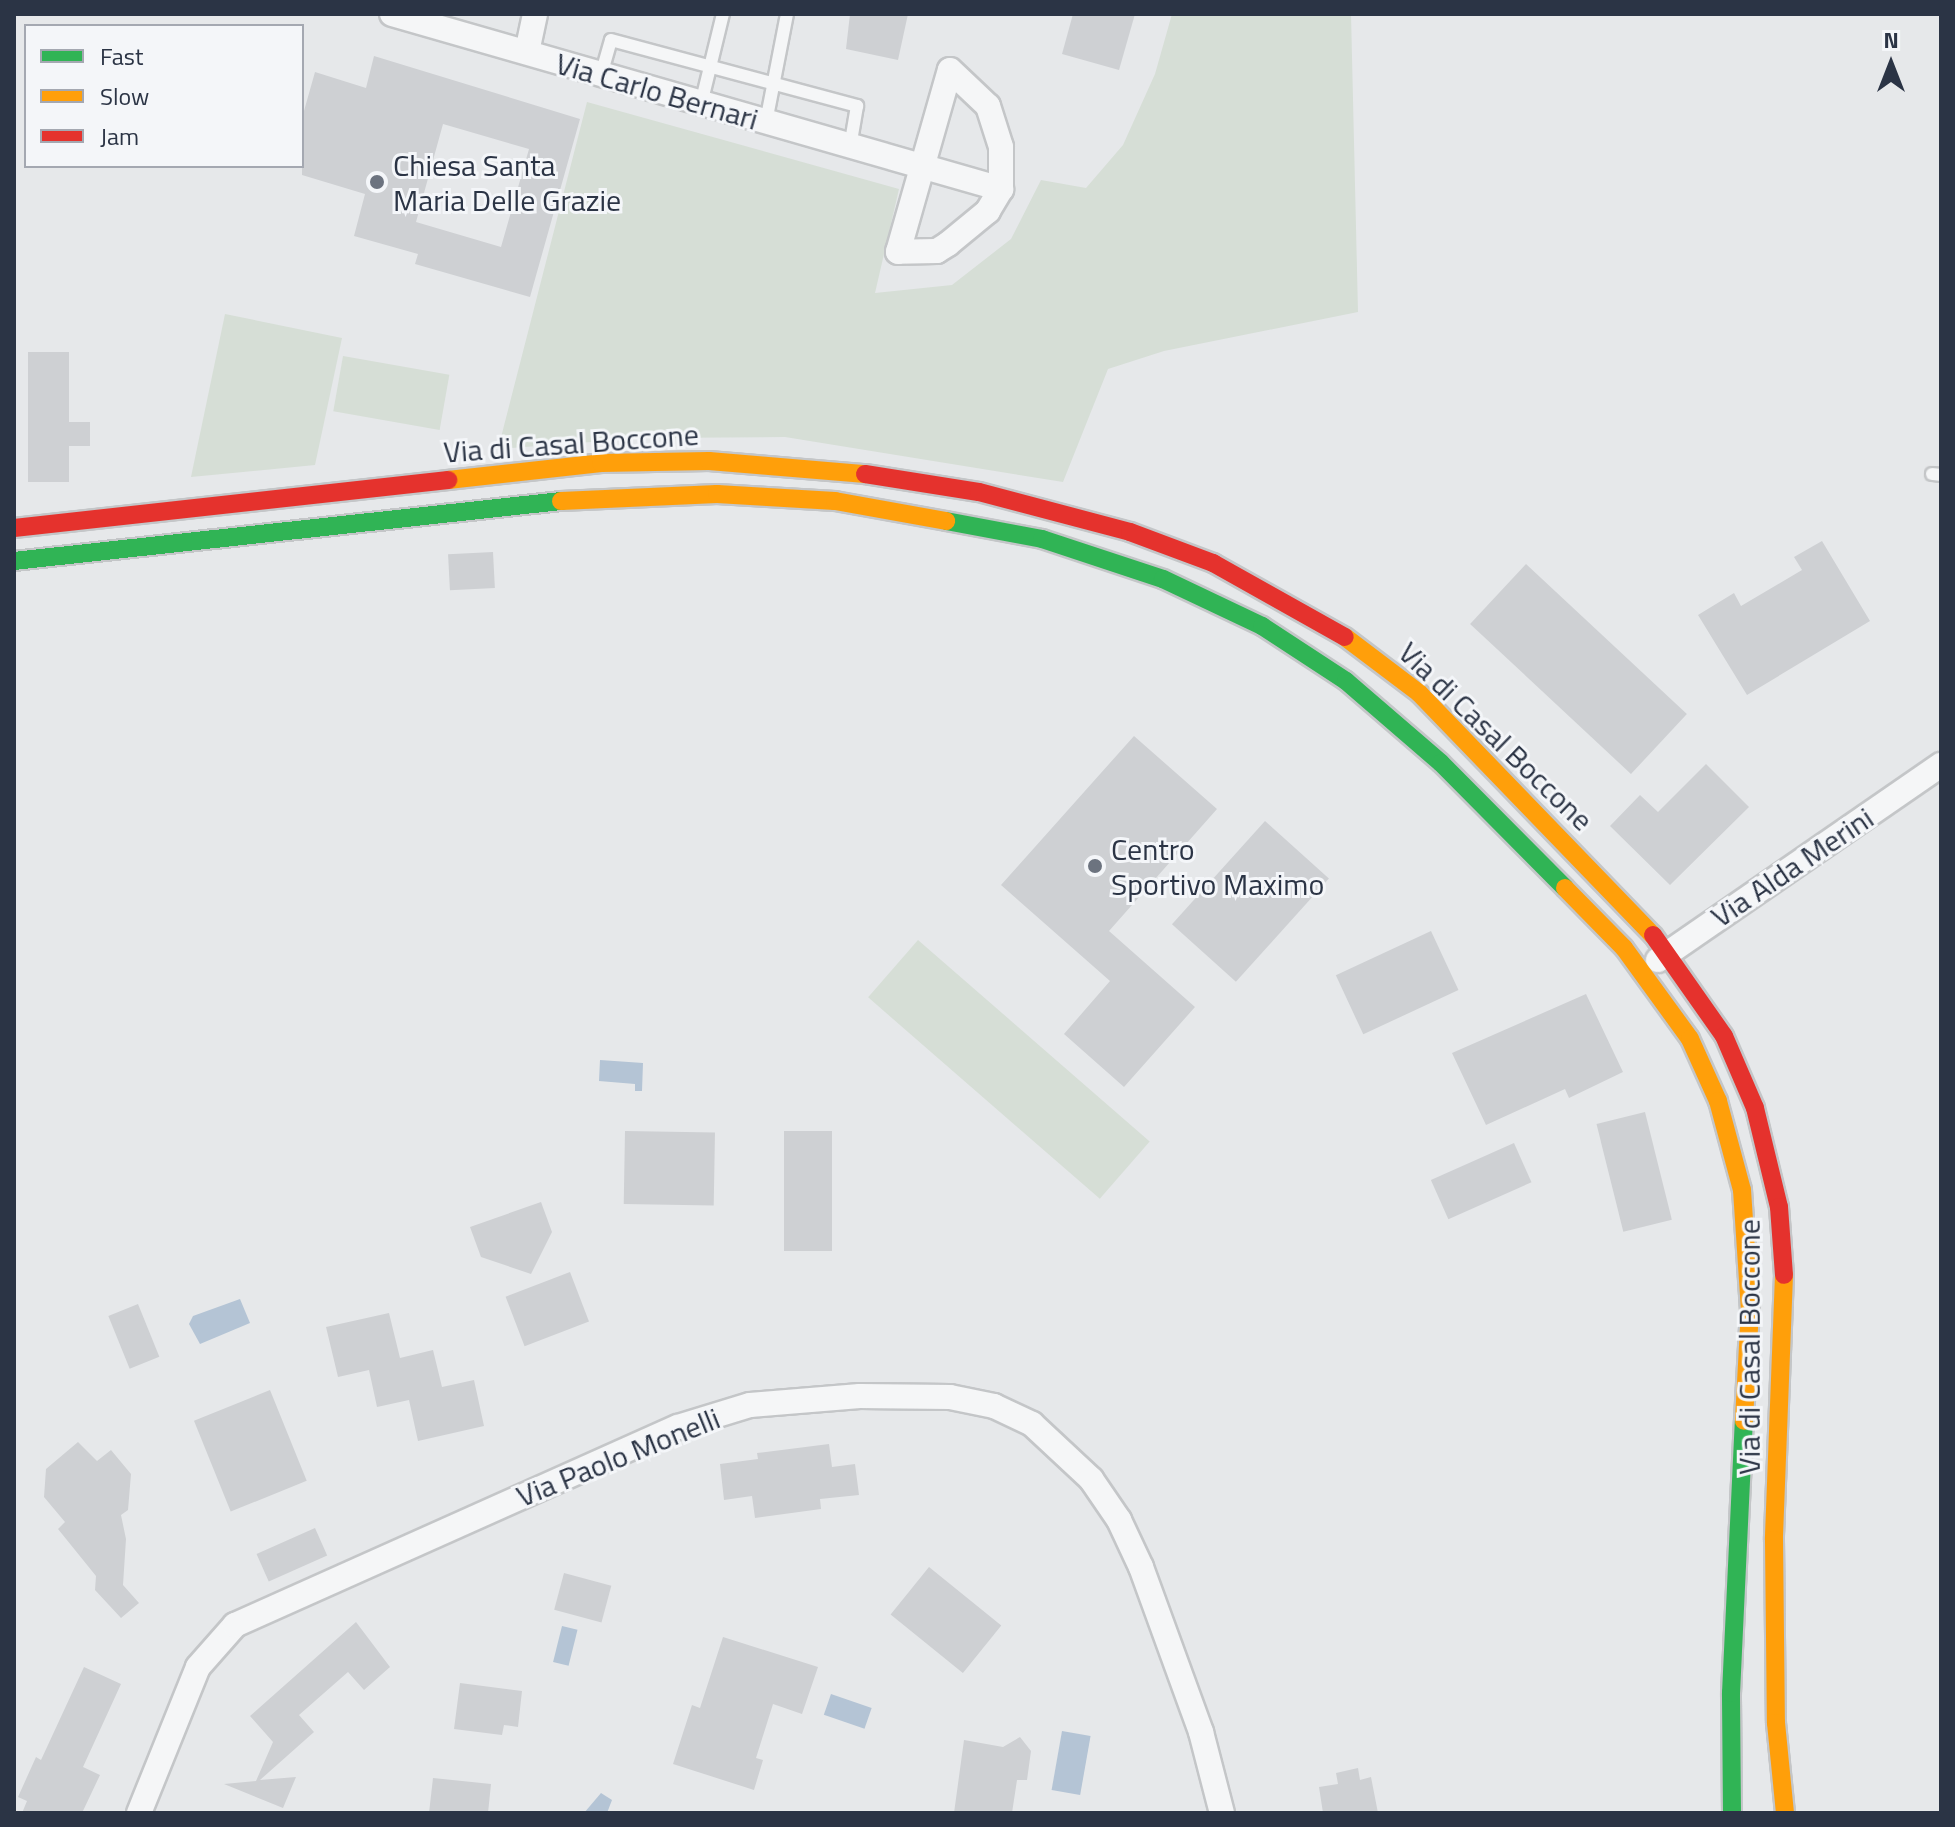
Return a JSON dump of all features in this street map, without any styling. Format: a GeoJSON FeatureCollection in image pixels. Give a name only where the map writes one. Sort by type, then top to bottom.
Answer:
{"type":"FeatureCollection","features":[{"type":"Feature","properties":{"kind":"street","name":"Via Carlo Bernari"},"geometry":{"type":"LineString","coordinates":[[392,14],[1001,189]]}},
{"type":"Feature","properties":{"kind":"street"},"geometry":{"type":"LineString","coordinates":[[527,52],[535,14]]}},
{"type":"Feature","properties":{"kind":"street"},"geometry":{"type":"LineString","coordinates":[[950,70],[988,106],[1001,147],[1001,189],[988,211],[937,251],[898,252],[950,70]]}},
{"type":"Feature","properties":{"kind":"street","name":"Via di Casal Boccone"},"geometry":{"type":"LineString","coordinates":[[14,528],[558,466],[662,461],[771,464],[889,475],[1073,514],[1213,563],[1354,642],[1419,693],[1498,770],[1669,953],[1709,1009],[1738,1065],[1763,1133],[1779,1207],[1784,1278],[1775,1571],[1776,1723],[1785,1813]]}},
{"type":"Feature","properties":{"kind":"street","name":"Via di Casal Boccone"},"geometry":{"type":"LineString","coordinates":[[14,561],[455,512],[670,495],[835,501],[1042,539],[1194,592],[1262,626],[1346,681],[1441,763],[1643,971],[1690,1039],[1709,1081],[1737,1163],[1746,1219],[1750,1309],[1731,1693],[1732,1813]]}},
{"type":"Feature","properties":{"kind":"street","name":"Via Alda Merini"},"geometry":{"type":"LineString","coordinates":[[1643,971],[1941,765]]}},
{"type":"Feature","properties":{"kind":"street","name":"Via Paolo Monelli"},"geometry":{"type":"LineString","coordinates":[[139,1813],[198,1667],[235,1625],[678,1427],[750,1405],[860,1396],[950,1397],[994,1406],[1032,1424],[1091,1479],[1119,1520],[1141,1567],[1201,1732],[1222,1813]]}},
{"type":"Feature","properties":{"kind":"lane"},"geometry":{"type":"LineString","coordinates":[[701,104],[723,14]]}},
{"type":"Feature","properties":{"kind":"lane"},"geometry":{"type":"LineString","coordinates":[[766,122],[787,14]]}},
{"type":"Feature","properties":{"kind":"lane"},"geometry":{"type":"LineString","coordinates":[[601,75],[611,40],[857,106],[850,147]]}},
{"type":"Feature","properties":{"kind":"shaded area"},"geometry":{"type":"Polygon","coordinates":[[[1172,14],[1351,14],[1358,312],[1164,351],[1108,369],[1063,482],[785,437],[645,438],[498,449],[587,102],[899,189],[875,293],[952,285],[1011,239],[1041,180],[1086,188],[1123,145],[1155,74],[1172,14]]]}},
{"type":"Feature","properties":{"kind":"shaded area"},"geometry":{"type":"Polygon","coordinates":[[[225,314],[342,338],[315,465],[191,477],[225,314]]]}},
{"type":"Feature","properties":{"kind":"shaded area"},"geometry":{"type":"Polygon","coordinates":[[[343,356],[449,375],[440,430],[333,411],[343,356]]]}},
{"type":"Feature","properties":{"kind":"shaded area"},"geometry":{"type":"Polygon","coordinates":[[[918,940],[1150,1141],[1100,1199],[868,997],[918,940]]]}},
{"type":"Feature","properties":{"kind":"water"},"geometry":{"type":"Polygon","coordinates":[[[600,1060],[643,1063],[642,1091],[635,1091],[635,1084],[599,1081],[600,1060]]]}},
{"type":"Feature","properties":{"kind":"water"},"geometry":{"type":"Polygon","coordinates":[[[240,1299],[250,1323],[200,1344],[189,1324],[193,1316],[240,1299]]]}},
{"type":"Feature","properties":{"kind":"water"},"geometry":{"type":"Polygon","coordinates":[[[562,1626],[578,1630],[569,1666],[553,1662],[562,1626]]]}},
{"type":"Feature","properties":{"kind":"water"},"geometry":{"type":"Polygon","coordinates":[[[831,1694],[872,1708],[864,1729],[824,1715],[831,1694]]]}},
{"type":"Feature","properties":{"kind":"water"},"geometry":{"type":"Polygon","coordinates":[[[1062,1731],[1091,1736],[1080,1795],[1052,1790],[1062,1731]]]}},
{"type":"Feature","properties":{"kind":"water"},"geometry":{"type":"Polygon","coordinates":[[[601,1793],[612,1800],[607,1813],[584,1813],[601,1793]]]}},
{"type":"Feature","properties":{"kind":"building"},"geometry":{"type":"Polygon","coordinates":[[[850,14],[908,14],[898,60],[846,49],[850,14]]]}},
{"type":"Feature","properties":{"kind":"building"},"geometry":{"type":"Polygon","coordinates":[[[1073,14],[1135,14],[1119,70],[1062,54],[1073,14]]]}},
{"type":"Feature","properties":{"kind":"building","name":"Chiesa Santa Maria Delle Grazie"},"geometry":{"type":"Polygon","coordinates":[[[374,56],[580,119],[530,297],[415,264],[418,254],[354,236],[365,194],[302,175],[304,111],[315,72],[366,88],[374,56]],[[443,124],[416,222],[501,247],[529,149],[443,124]]]}},
{"type":"Feature","properties":{"kind":"building"},"geometry":{"type":"Polygon","coordinates":[[[28,352],[69,352],[69,422],[90,422],[90,446],[69,446],[69,482],[28,482],[28,352]]]}},
{"type":"Feature","properties":{"kind":"building"},"geometry":{"type":"Polygon","coordinates":[[[1822,541],[1870,621],[1747,695],[1698,615],[1734,593],[1741,606],[1802,570],[1794,557],[1822,541]]]}},
{"type":"Feature","properties":{"kind":"building"},"geometry":{"type":"Polygon","coordinates":[[[493,552],[495,588],[450,590],[448,554],[493,552]]]}},
{"type":"Feature","properties":{"kind":"building"},"geometry":{"type":"Polygon","coordinates":[[[1526,564],[1687,714],[1631,774],[1470,624],[1526,564]]]}},
{"type":"Feature","properties":{"kind":"building"},"geometry":{"type":"Polygon","coordinates":[[[1134,736],[1217,809],[1109,931],[1195,1007],[1124,1087],[1064,1034],[1110,981],[1001,885],[1134,736]]]}},
{"type":"Feature","properties":{"kind":"building"},"geometry":{"type":"Polygon","coordinates":[[[1706,764],[1749,807],[1670,885],[1610,826],[1640,795],[1658,812],[1706,764]]]}},
{"type":"Feature","properties":{"kind":"building"},"geometry":{"type":"Polygon","coordinates":[[[1265,821],[1329,879],[1236,982],[1172,924],[1265,821]]]}},
{"type":"Feature","properties":{"kind":"building"},"geometry":{"type":"Polygon","coordinates":[[[1431,931],[1458,990],[1363,1034],[1336,975],[1431,931]]]}},
{"type":"Feature","properties":{"kind":"building"},"geometry":{"type":"Polygon","coordinates":[[[1586,994],[1623,1072],[1569,1098],[1565,1089],[1486,1125],[1452,1053],[1586,994]]]}},
{"type":"Feature","properties":{"kind":"building"},"geometry":{"type":"Polygon","coordinates":[[[1645,1112],[1672,1220],[1623,1232],[1596,1124],[1645,1112]]]}},
{"type":"Feature","properties":{"kind":"building"},"geometry":{"type":"Polygon","coordinates":[[[625,1131],[715,1133],[714,1206],[624,1204],[625,1131]]]}},
{"type":"Feature","properties":{"kind":"building"},"geometry":{"type":"Polygon","coordinates":[[[784,1131],[832,1131],[832,1251],[784,1251],[784,1131]]]}},
{"type":"Feature","properties":{"kind":"building"},"geometry":{"type":"Polygon","coordinates":[[[1514,1143],[1531,1182],[1448,1219],[1431,1180],[1514,1143]]]}},
{"type":"Feature","properties":{"kind":"building"},"geometry":{"type":"Polygon","coordinates":[[[541,1202],[552,1232],[531,1274],[481,1257],[470,1227],[541,1202]]]}},
{"type":"Feature","properties":{"kind":"building"},"geometry":{"type":"Polygon","coordinates":[[[570,1272],[589,1321],[525,1346],[506,1297],[570,1272]]]}},
{"type":"Feature","properties":{"kind":"building"},"geometry":{"type":"Polygon","coordinates":[[[138,1304],[159,1357],[130,1369],[108,1316],[138,1304]]]}},
{"type":"Feature","properties":{"kind":"building"},"geometry":{"type":"Polygon","coordinates":[[[389,1313],[400,1358],[433,1350],[442,1387],[474,1380],[484,1426],[418,1441],[409,1400],[377,1407],[369,1370],[338,1377],[326,1327],[389,1313]]]}},
{"type":"Feature","properties":{"kind":"building"},"geometry":{"type":"Polygon","coordinates":[[[270,1390],[307,1481],[231,1512],[194,1421],[270,1390]]]}},
{"type":"Feature","properties":{"kind":"building"},"geometry":{"type":"Polygon","coordinates":[[[78,1442],[97,1461],[111,1450],[131,1474],[128,1510],[121,1515],[126,1539],[123,1585],[139,1603],[121,1618],[95,1590],[96,1576],[58,1529],[65,1522],[44,1497],[46,1469],[78,1442]]]}},
{"type":"Feature","properties":{"kind":"building"},"geometry":{"type":"Polygon","coordinates":[[[829,1444],[832,1467],[855,1464],[859,1495],[820,1499],[821,1509],[755,1518],[752,1496],[724,1500],[720,1464],[758,1459],[757,1453],[829,1444]]]}},
{"type":"Feature","properties":{"kind":"building"},"geometry":{"type":"Polygon","coordinates":[[[315,1528],[327,1555],[269,1581],[257,1554],[315,1528]]]}},
{"type":"Feature","properties":{"kind":"building"},"geometry":{"type":"Polygon","coordinates":[[[929,1567],[1001,1626],[963,1673],[891,1614],[929,1567]]]}},
{"type":"Feature","properties":{"kind":"building"},"geometry":{"type":"Polygon","coordinates":[[[564,1573],[611,1586],[601,1622],[554,1610],[564,1573]]]}},
{"type":"Feature","properties":{"kind":"building"},"geometry":{"type":"Polygon","coordinates":[[[356,1622],[390,1667],[364,1690],[348,1672],[299,1715],[314,1732],[260,1780],[296,1777],[283,1808],[224,1784],[256,1781],[273,1742],[250,1716],[356,1622]]]}},
{"type":"Feature","properties":{"kind":"building"},"geometry":{"type":"Polygon","coordinates":[[[723,1637],[818,1667],[802,1714],[773,1704],[756,1758],[763,1760],[754,1790],[673,1764],[692,1705],[700,1708],[723,1637]]]}},
{"type":"Feature","properties":{"kind":"building"},"geometry":{"type":"Polygon","coordinates":[[[84,1667],[121,1684],[83,1767],[100,1775],[82,1813],[22,1813],[27,1801],[18,1797],[36,1757],[41,1760],[84,1667]]]}},
{"type":"Feature","properties":{"kind":"building"},"geometry":{"type":"Polygon","coordinates":[[[460,1683],[522,1691],[518,1727],[504,1725],[502,1735],[454,1729],[460,1683]]]}},
{"type":"Feature","properties":{"kind":"building"},"geometry":{"type":"Polygon","coordinates":[[[1020,1737],[1031,1751],[1027,1780],[1017,1780],[1012,1813],[954,1813],[964,1740],[1003,1747],[1020,1737]]]}},
{"type":"Feature","properties":{"kind":"building"},"geometry":{"type":"Polygon","coordinates":[[[1358,1768],[1360,1780],[1371,1777],[1378,1813],[1323,1813],[1319,1787],[1338,1784],[1336,1773],[1358,1768]]]}},
{"type":"Feature","properties":{"kind":"building"},"geometry":{"type":"Polygon","coordinates":[[[433,1778],[491,1784],[488,1813],[429,1813],[433,1778]]]}},
{"type":"Feature","properties":{"kind":"traffic: fast"},"geometry":{"type":"LineString","coordinates":[[14,561],[561,501]]}},
{"type":"Feature","properties":{"kind":"traffic: fast"},"geometry":{"type":"LineString","coordinates":[[946,521],[1042,539],[1163,579],[1262,626],[1346,681],[1441,763],[1565,888]]}},
{"type":"Feature","properties":{"kind":"traffic: fast"},"geometry":{"type":"LineString","coordinates":[[1732,1813],[1731,1693],[1744,1421]]}},
{"type":"Feature","properties":{"kind":"traffic: slow"},"geometry":{"type":"LineString","coordinates":[[448,480],[601,463],[709,461],[865,474]]}},
{"type":"Feature","properties":{"kind":"traffic: slow"},"geometry":{"type":"LineString","coordinates":[[561,501],[717,494],[835,501],[946,521]]}},
{"type":"Feature","properties":{"kind":"traffic: slow"},"geometry":{"type":"LineString","coordinates":[[1345,637],[1419,693],[1653,935]]}},
{"type":"Feature","properties":{"kind":"traffic: slow"},"geometry":{"type":"LineString","coordinates":[[1565,888],[1624,948],[1690,1039],[1718,1101],[1742,1190],[1750,1309],[1744,1421]]}},
{"type":"Feature","properties":{"kind":"traffic: slow"},"geometry":{"type":"LineString","coordinates":[[1784,1275],[1774,1540],[1776,1723],[1785,1813]]}},
{"type":"Feature","properties":{"kind":"traffic: jam"},"geometry":{"type":"LineString","coordinates":[[865,474],[979,492],[1130,532],[1213,563],[1345,637]]}},
{"type":"Feature","properties":{"kind":"traffic: jam"},"geometry":{"type":"LineString","coordinates":[[14,528],[448,480]]}},
{"type":"Feature","properties":{"kind":"traffic: jam"},"geometry":{"type":"LineString","coordinates":[[1653,935],[1724,1036],[1755,1108],[1779,1207],[1784,1275]]}},
{"type":"Feature","properties":{"kind":"place","name":"Chiesa Santa Maria Delle Grazie"},"geometry":{"type":"Point","coordinates":[377,182]}},
{"type":"Feature","properties":{"kind":"place","name":"Centro Sportivo Maximo"},"geometry":{"type":"Point","coordinates":[1095,866]}}]}
